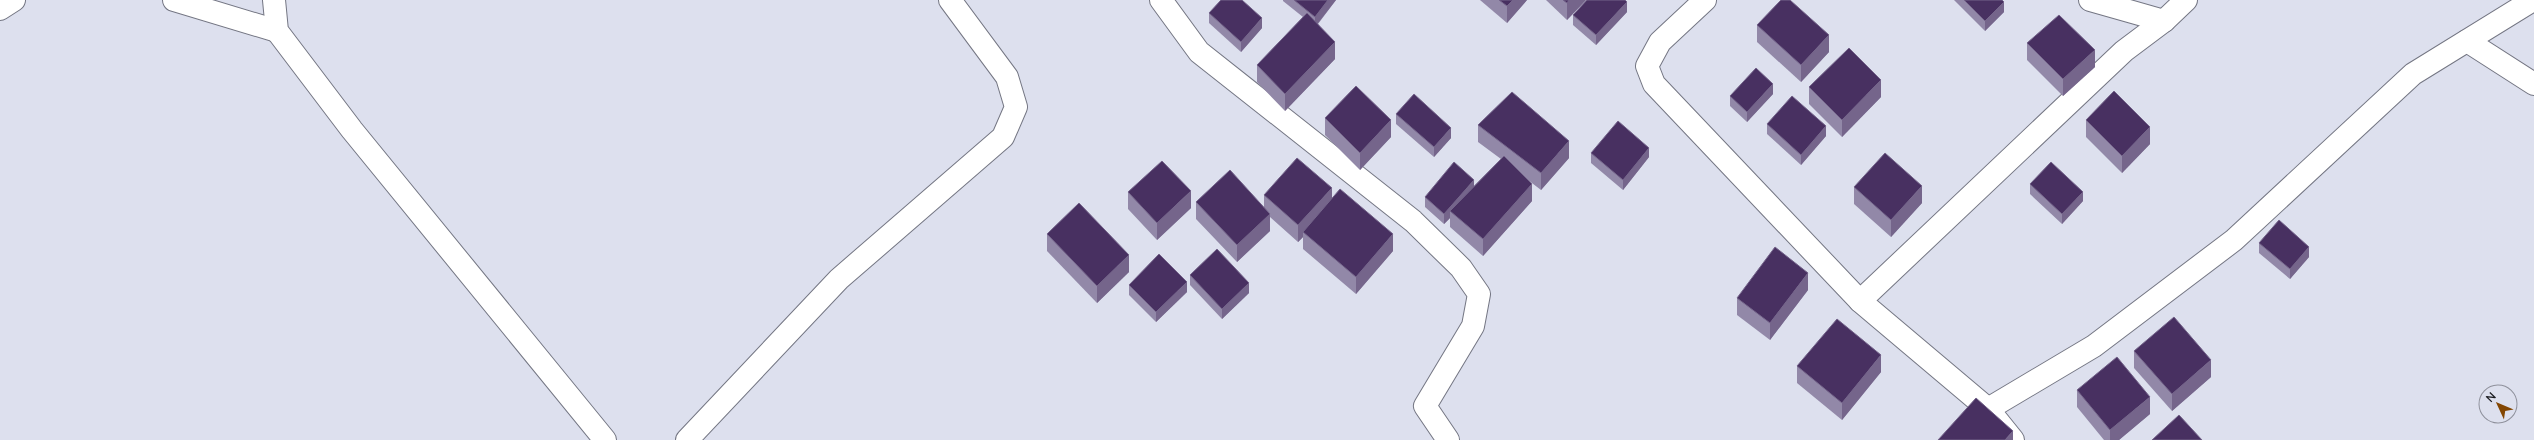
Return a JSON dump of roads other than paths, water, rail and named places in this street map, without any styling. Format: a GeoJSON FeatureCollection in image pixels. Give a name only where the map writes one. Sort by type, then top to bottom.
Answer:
{"type":"FeatureCollection","features":[{"type":"Feature","properties":{"kind":"street"},"geometry":{"type":"LineString","coordinates":[[0,9],[14,0]]}},
{"type":"Feature","properties":{"kind":"street"},"geometry":{"type":"LineString","coordinates":[[174,0],[277,31]]}},
{"type":"Feature","properties":{"kind":"street"},"geometry":{"type":"LineString","coordinates":[[274,0],[277,31],[352,130],[605,440]]}},
{"type":"Feature","properties":{"kind":"street"},"geometry":{"type":"LineString","coordinates":[[687,440],[839,279],[1004,137],[1016,107],[1007,77],[950,0]]}},
{"type":"Feature","properties":{"kind":"street"},"geometry":{"type":"LineString","coordinates":[[1161,0],[1198,52],[1413,221],[1462,268],[1479,294],[1473,326],[1425,406],[1448,440]]}},
{"type":"Feature","properties":{"kind":"street"},"geometry":{"type":"LineString","coordinates":[[1705,0],[1660,42],[1647,66],[1654,84],[1860,301],[1988,409],[2012,440]]}},
{"type":"Feature","properties":{"kind":"street"},"geometry":{"type":"LineString","coordinates":[[2090,0],[2164,21]]}},
{"type":"Feature","properties":{"kind":"street"},"geometry":{"type":"LineString","coordinates":[[1860,301],[2124,51],[2164,21],[2186,0]]}},
{"type":"Feature","properties":{"kind":"street"},"geometry":{"type":"LineString","coordinates":[[1988,409],[2094,346],[2234,240],[2413,74],[2533,0]]}},
{"type":"Feature","properties":{"kind":"street"},"geometry":{"type":"LineString","coordinates":[[2467,41],[2534,84]]}}]}
